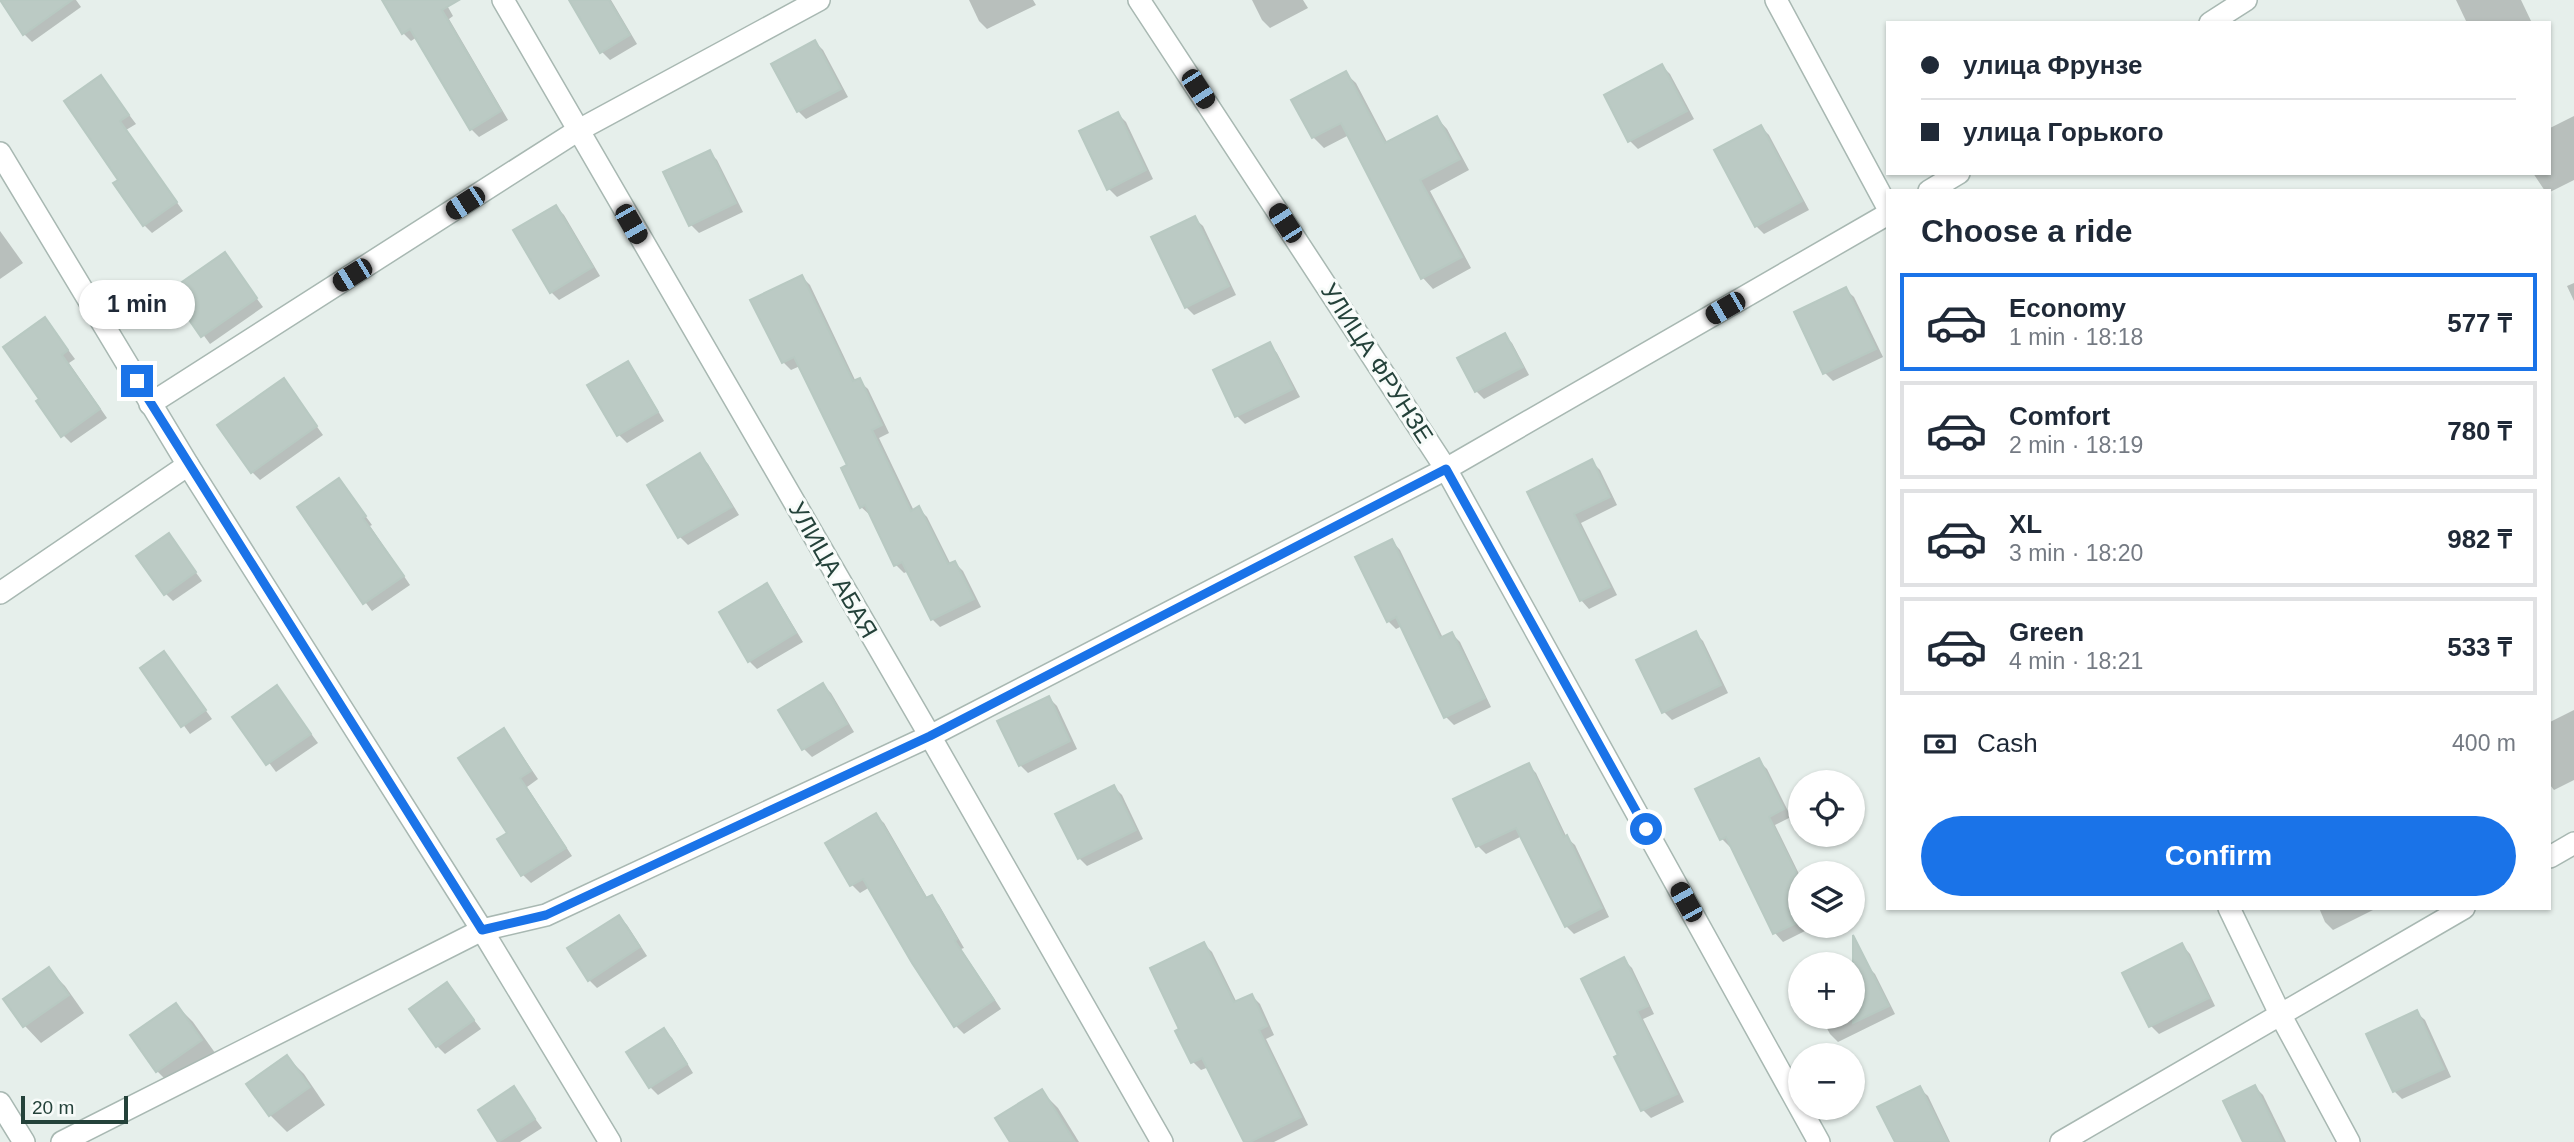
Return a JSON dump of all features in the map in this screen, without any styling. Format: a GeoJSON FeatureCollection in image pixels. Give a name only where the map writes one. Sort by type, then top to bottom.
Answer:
{"type":"FeatureCollection","features":[{"type":"Feature","properties":{"kind":"street","name":"УЛИЦА АБАЯ"},"geometry":{"type":"LineString","coordinates":[[503,0],[1162,1142]]}},
{"type":"Feature","properties":{"kind":"street"},"geometry":{"type":"LineString","coordinates":[[150,404],[577,131],[819,0]]}},
{"type":"Feature","properties":{"kind":"street","name":"УЛИЦА ФРУНЗЕ"},"geometry":{"type":"LineString","coordinates":[[1139,0],[1446,469],[1819,1142]]}},
{"type":"Feature","properties":{"kind":"street"},"geometry":{"type":"LineString","coordinates":[[1776,0],[1886,204]]}},
{"type":"Feature","properties":{"kind":"street"},"geometry":{"type":"LineString","coordinates":[[2213,21],[2246,0]]}},
{"type":"Feature","properties":{"kind":"street"},"geometry":{"type":"LineString","coordinates":[[0,153],[150,404],[482,930],[610,1142]]}},
{"type":"Feature","properties":{"kind":"street"},"geometry":{"type":"LineString","coordinates":[[1932,189],[1956,175]]}},
{"type":"Feature","properties":{"kind":"street"},"geometry":{"type":"LineString","coordinates":[[62,1142],[482,930],[546,915],[930,736],[1446,469],[1886,216]]}},
{"type":"Feature","properties":{"kind":"street"},"geometry":{"type":"LineString","coordinates":[[0,593],[188,465]]}},
{"type":"Feature","properties":{"kind":"street"},"geometry":{"type":"LineString","coordinates":[[2551,857],[2574,843]]}},
{"type":"Feature","properties":{"kind":"street"},"geometry":{"type":"LineString","coordinates":[[2230,910],[2281,1016],[2349,1142]]}},
{"type":"Feature","properties":{"kind":"street"},"geometry":{"type":"LineString","coordinates":[[2061,1142],[2461,910]]}},
{"type":"Feature","properties":{"kind":"street"},"geometry":{"type":"LineString","coordinates":[[0,1103],[24,1142]]}},
{"type":"Feature","properties":{"kind":"building"},"geometry":{"type":"Polygon","coordinates":[[[0,0],[72,0],[23,35],[0,0]]]}},
{"type":"Feature","properties":{"kind":"building"},"geometry":{"type":"Polygon","coordinates":[[[382,0],[459,0],[442,10],[501,111],[470,130],[410,29],[402,34],[382,0]]]}},
{"type":"Feature","properties":{"kind":"building"},"geometry":{"type":"Polygon","coordinates":[[[569,0],[609,0],[630,35],[600,53],[569,0]]]}},
{"type":"Feature","properties":{"kind":"building"},"geometry":{"type":"Polygon","coordinates":[[[815,40],[841,89],[797,112],[771,64],[815,40]]]}},
{"type":"Feature","properties":{"kind":"building"},"geometry":{"type":"Polygon","coordinates":[[[1662,64],[1687,111],[1628,142],[1604,95],[1662,64]]]}},
{"type":"Feature","properties":{"kind":"building"},"geometry":{"type":"Polygon","coordinates":[[[1346,71],[1385,143],[1437,116],[1460,159],[1420,180],[1462,257],[1421,279],[1341,123],[1312,138],[1291,100],[1346,71]]]}},
{"type":"Feature","properties":{"kind":"building"},"geometry":{"type":"Polygon","coordinates":[[[101,75],[129,115],[120,121],[177,202],[143,226],[113,183],[118,180],[64,101],[101,75]]]}},
{"type":"Feature","properties":{"kind":"building"},"geometry":{"type":"Polygon","coordinates":[[[1118,112],[1146,170],[1107,190],[1079,131],[1118,112]]]}},
{"type":"Feature","properties":{"kind":"building"},"geometry":{"type":"Polygon","coordinates":[[[1761,125],[1802,201],[1755,227],[1714,150],[1761,125]]]}},
{"type":"Feature","properties":{"kind":"building"},"geometry":{"type":"Polygon","coordinates":[[[710,150],[736,203],[689,226],[663,172],[710,150]]]}},
{"type":"Feature","properties":{"kind":"building"},"geometry":{"type":"Polygon","coordinates":[[[556,205],[593,267],[550,293],[513,230],[556,205]]]}},
{"type":"Feature","properties":{"kind":"building"},"geometry":{"type":"Polygon","coordinates":[[[1195,216],[1229,286],[1185,308],[1151,237],[1195,216]]]}},
{"type":"Feature","properties":{"kind":"building"},"geometry":{"type":"Polygon","coordinates":[[[225,252],[257,298],[201,337],[169,291],[225,252]]]}},
{"type":"Feature","properties":{"kind":"building"},"geometry":{"type":"Polygon","coordinates":[[[802,275],[853,381],[860,378],[882,425],[872,430],[911,511],[919,506],[948,564],[955,561],[974,599],[931,620],[902,562],[894,566],[865,505],[860,508],[841,468],[847,465],[794,357],[782,363],[750,300],[802,275]]]}},
{"type":"Feature","properties":{"kind":"building"},"geometry":{"type":"Polygon","coordinates":[[[1846,287],[1876,349],[1823,374],[1794,312],[1846,287]]]}},
{"type":"Feature","properties":{"kind":"building"},"geometry":{"type":"Polygon","coordinates":[[[45,317],[68,350],[62,355],[100,409],[61,437],[3,347],[45,317]]]}},
{"type":"Feature","properties":{"kind":"building"},"geometry":{"type":"Polygon","coordinates":[[[1505,333],[1523,367],[1475,392],[1457,358],[1505,333]]]}},
{"type":"Feature","properties":{"kind":"building"},"geometry":{"type":"Polygon","coordinates":[[[1270,342],[1293,389],[1235,417],[1213,370],[1270,342]]]}},
{"type":"Feature","properties":{"kind":"building"},"geometry":{"type":"Polygon","coordinates":[[[628,361],[658,412],[617,436],[587,385],[628,361]]]}},
{"type":"Feature","properties":{"kind":"building"},"geometry":{"type":"Polygon","coordinates":[[[284,378],[317,426],[251,473],[217,425],[284,378]]]}},
{"type":"Feature","properties":{"kind":"building"},"geometry":{"type":"Polygon","coordinates":[[[700,453],[732,507],[678,538],[647,485],[700,453]]]}},
{"type":"Feature","properties":{"kind":"building"},"geometry":{"type":"Polygon","coordinates":[[[1592,459],[1610,497],[1574,514],[1610,587],[1580,601],[1527,492],[1592,459]]]}},
{"type":"Feature","properties":{"kind":"building"},"geometry":{"type":"Polygon","coordinates":[[[339,478],[366,516],[363,518],[404,576],[363,604],[297,507],[339,478]]]}},
{"type":"Feature","properties":{"kind":"building"},"geometry":{"type":"Polygon","coordinates":[[[169,533],[196,572],[164,595],[136,556],[169,533]]]}},
{"type":"Feature","properties":{"kind":"building"},"geometry":{"type":"Polygon","coordinates":[[[1392,539],[1440,638],[1452,632],[1485,698],[1444,718],[1396,617],[1387,622],[1355,557],[1392,539]]]}},
{"type":"Feature","properties":{"kind":"building"},"geometry":{"type":"Polygon","coordinates":[[[767,583],[796,633],[748,662],[719,612],[767,583]]]}},
{"type":"Feature","properties":{"kind":"building"},"geometry":{"type":"Polygon","coordinates":[[[1696,631],[1721,685],[1662,713],[1636,660],[1696,631]]]}},
{"type":"Feature","properties":{"kind":"building"},"geometry":{"type":"Polygon","coordinates":[[[164,651],[206,710],[181,727],[140,668],[164,651]]]}},
{"type":"Feature","properties":{"kind":"building"},"geometry":{"type":"Polygon","coordinates":[[[823,683],[847,724],[802,750],[778,710],[823,683]]]}},
{"type":"Feature","properties":{"kind":"building"},"geometry":{"type":"Polygon","coordinates":[[[277,685],[311,734],[266,765],[232,717],[277,685]]]}},
{"type":"Feature","properties":{"kind":"building"},"geometry":{"type":"Polygon","coordinates":[[[1049,696],[1070,741],[1019,766],[997,721],[1049,696]]]}},
{"type":"Feature","properties":{"kind":"building"},"geometry":{"type":"Polygon","coordinates":[[[504,728],[531,771],[520,778],[566,848],[521,876],[497,839],[507,833],[458,758],[504,728]]]}},
{"type":"Feature","properties":{"kind":"building"},"geometry":{"type":"Polygon","coordinates":[[[1759,758],[1784,809],[1769,817],[1790,861],[1788,861],[1788,927],[1773,934],[1726,837],[1720,840],[1695,789],[1759,758]]]}},
{"type":"Feature","properties":{"kind":"building"},"geometry":{"type":"Polygon","coordinates":[[[1529,763],[1602,908],[1565,927],[1516,828],[1476,847],[1453,799],[1529,763]]]}},
{"type":"Feature","properties":{"kind":"building"},"geometry":{"type":"Polygon","coordinates":[[[1114,785],[1136,830],[1078,859],[1055,814],[1114,785]]]}},
{"type":"Feature","properties":{"kind":"building"},"geometry":{"type":"Polygon","coordinates":[[[876,813],[926,898],[932,895],[957,939],[955,941],[994,1000],[954,1027],[912,963],[863,879],[850,886],[825,843],[876,813]]]}},
{"type":"Feature","properties":{"kind":"building"},"geometry":{"type":"Polygon","coordinates":[[[619,915],[640,947],[588,981],[567,948],[619,915]]]}},
{"type":"Feature","properties":{"kind":"building"},"geometry":{"type":"Polygon","coordinates":[[[1853,938],[1855,938],[1862,952],[1853,952],[1853,938]]]}},
{"type":"Feature","properties":{"kind":"building"},"geometry":{"type":"Polygon","coordinates":[[[1204,942],[1234,1002],[1252,994],[1267,1026],[1259,1030],[1301,1117],[1250,1142],[1244,1142],[1202,1058],[1191,1063],[1175,1031],[1179,1029],[1150,968],[1204,942]]]}},
{"type":"Feature","properties":{"kind":"building"},"geometry":{"type":"Polygon","coordinates":[[[2182,943],[2209,998],[2149,1027],[2122,973],[2182,943]]]}},
{"type":"Feature","properties":{"kind":"building"},"geometry":{"type":"Polygon","coordinates":[[[1624,957],[1648,1006],[1637,1011],[1677,1094],[1641,1111],[1614,1057],[1618,1055],[1581,979],[1624,957]]]}},
{"type":"Feature","properties":{"kind":"building"},"geometry":{"type":"Polygon","coordinates":[[[1865,959],[1889,1006],[1865,1017],[1865,959]]]}},
{"type":"Feature","properties":{"kind":"building"},"geometry":{"type":"Polygon","coordinates":[[[49,967],[69,995],[23,1027],[3,999],[49,967]]]}},
{"type":"Feature","properties":{"kind":"building"},"geometry":{"type":"Polygon","coordinates":[[[447,982],[474,1020],[436,1047],[409,1009],[447,982]]]}},
{"type":"Feature","properties":{"kind":"building"},"geometry":{"type":"Polygon","coordinates":[[[176,1003],[202,1040],[156,1072],[130,1035],[176,1003]]]}},
{"type":"Feature","properties":{"kind":"building"},"geometry":{"type":"Polygon","coordinates":[[[2417,1010],[2444,1069],[2393,1092],[2366,1034],[2417,1010]]]}},
{"type":"Feature","properties":{"kind":"building"},"geometry":{"type":"Polygon","coordinates":[[[664,1028],[687,1064],[649,1088],[626,1052],[664,1028]]]}},
{"type":"Feature","properties":{"kind":"building"},"geometry":{"type":"Polygon","coordinates":[[[287,1055],[310,1087],[269,1116],[246,1084],[287,1055]]]}},
{"type":"Feature","properties":{"kind":"building"},"geometry":{"type":"Polygon","coordinates":[[[2255,1085],[2283,1142],[2243,1142],[2223,1101],[2255,1085]]]}},
{"type":"Feature","properties":{"kind":"building"},"geometry":{"type":"Polygon","coordinates":[[[514,1086],[535,1119],[498,1142],[478,1110],[514,1086]]]}},
{"type":"Feature","properties":{"kind":"building"},"geometry":{"type":"Polygon","coordinates":[[[1920,1086],[1948,1142],[1895,1142],[1877,1107],[1920,1086]]]}},
{"type":"Feature","properties":{"kind":"building"},"geometry":{"type":"Polygon","coordinates":[[[1042,1089],[1075,1142],[1010,1142],[995,1118],[1042,1089]]]}},
{"type":"Feature","properties":{"kind":"route"},"geometry":{"type":"LineString","coordinates":[[137,381],[482,930],[546,915],[930,736],[1446,469],[1646,829]]}}]}
